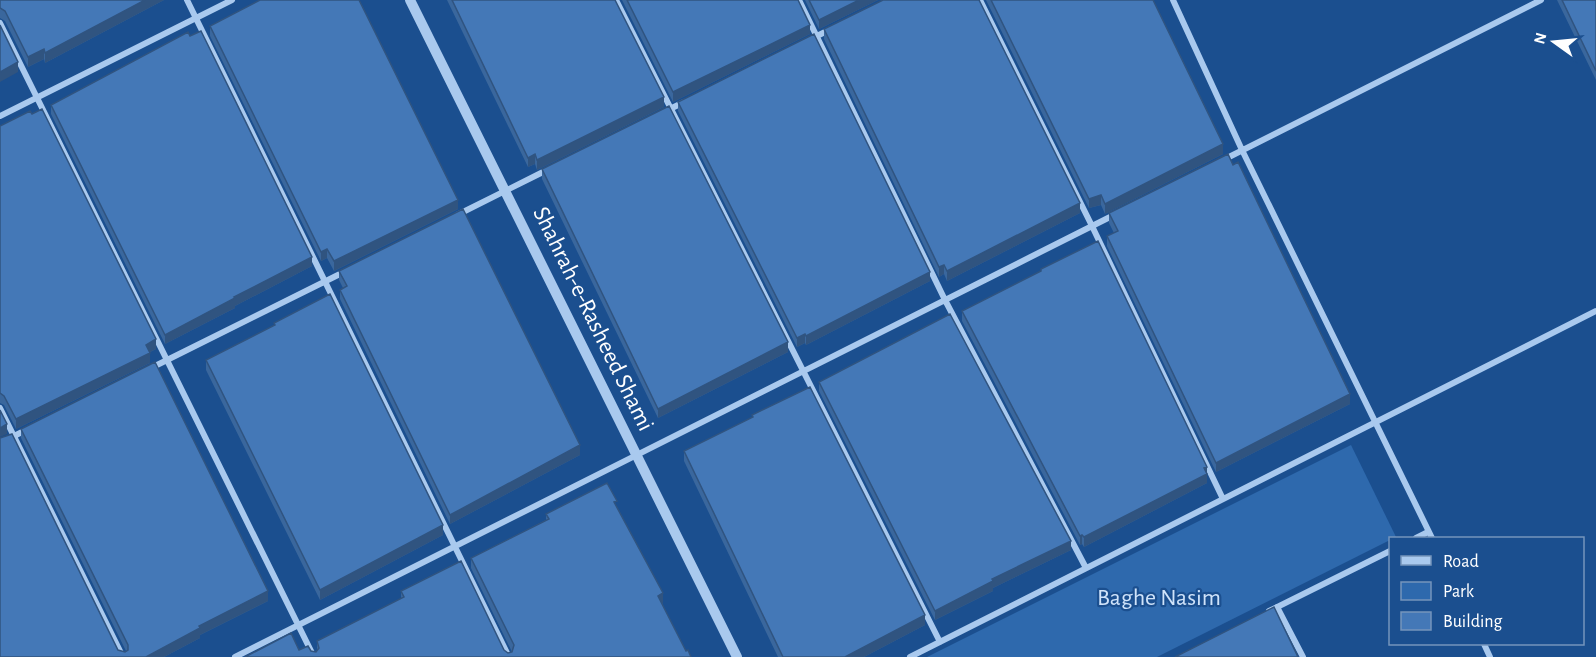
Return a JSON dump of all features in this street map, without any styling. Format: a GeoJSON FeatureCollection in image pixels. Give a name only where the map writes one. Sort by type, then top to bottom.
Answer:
{"type":"FeatureCollection","features":[{"type":"Feature","properties":{"kind":"street"},"geometry":{"type":"LineString","coordinates":[[188,0],[509,657]]}},
{"type":"Feature","properties":{"kind":"street"},"geometry":{"type":"LineString","coordinates":[[0,116],[232,0]]}},
{"type":"Feature","properties":{"kind":"street","name":"Shahrah-e-Rasheed Shami"},"geometry":{"type":"LineString","coordinates":[[410,0],[737,657]]}},
{"type":"Feature","properties":{"kind":"street"},"geometry":{"type":"LineString","coordinates":[[616,0],[940,642]]}},
{"type":"Feature","properties":{"kind":"street"},"geometry":{"type":"LineString","coordinates":[[799,0],[945,300],[1086,567]]}},
{"type":"Feature","properties":{"kind":"street"},"geometry":{"type":"LineString","coordinates":[[980,0],[1223,499]]}},
{"type":"Feature","properties":{"kind":"street"},"geometry":{"type":"LineString","coordinates":[[1173,0],[1242,150],[1430,535]]}},
{"type":"Feature","properties":{"kind":"street"},"geometry":{"type":"LineString","coordinates":[[1221,161],[1541,0]]}},
{"type":"Feature","properties":{"kind":"street"},"geometry":{"type":"LineString","coordinates":[[0,23],[314,657]]}},
{"type":"Feature","properties":{"kind":"street"},"geometry":{"type":"LineString","coordinates":[[806,41],[838,26]]}},
{"type":"Feature","properties":{"kind":"street"},"geometry":{"type":"LineString","coordinates":[[660,114],[691,99]]}},
{"type":"Feature","properties":{"kind":"street"},"geometry":{"type":"LineString","coordinates":[[453,217],[558,165]]}},
{"type":"Feature","properties":{"kind":"street"},"geometry":{"type":"LineString","coordinates":[[235,657],[1124,210]]}},
{"type":"Feature","properties":{"kind":"street"},"geometry":{"type":"LineString","coordinates":[[146,370],[357,265]]}},
{"type":"Feature","properties":{"kind":"street"},"geometry":{"type":"LineString","coordinates":[[910,657],[1596,311]]}},
{"type":"Feature","properties":{"kind":"street"},"geometry":{"type":"LineString","coordinates":[[0,408],[123,657]]}},
{"type":"Feature","properties":{"kind":"street"},"geometry":{"type":"LineString","coordinates":[[0,443],[34,426]]}},
{"type":"Feature","properties":{"kind":"street"},"geometry":{"type":"LineString","coordinates":[[1267,612],[1389,552]]}},
{"type":"Feature","properties":{"kind":"street"},"geometry":{"type":"LineString","coordinates":[[1277,608],[1303,657]]}},
{"type":"Feature","properties":{"kind":"green space","name":"Baghe Nasim"},"geometry":{"type":"Polygon","coordinates":[[[1351,445],[1396,537],[1389,537],[1389,541],[1157,657],[927,657],[1351,445]]]}},
{"type":"Feature","properties":{"kind":"building"},"geometry":{"type":"Polygon","coordinates":[[[0,0],[145,0],[45,53],[44,49],[28,57],[5,11],[0,8],[0,0]]]}},
{"type":"Feature","properties":{"kind":"building"},"geometry":{"type":"Polygon","coordinates":[[[260,0],[359,0],[458,200],[334,261],[327,249],[321,252],[210,26],[260,0]]]}},
{"type":"Feature","properties":{"kind":"building"},"geometry":{"type":"Polygon","coordinates":[[[452,0],[615,0],[664,97],[537,160],[535,154],[528,158],[452,0]]]}},
{"type":"Feature","properties":{"kind":"building"},"geometry":{"type":"Polygon","coordinates":[[[627,0],[798,0],[810,25],[673,92],[627,0]]]}},
{"type":"Feature","properties":{"kind":"building"},"geometry":{"type":"Polygon","coordinates":[[[809,0],[859,0],[819,20],[809,0]]]}},
{"type":"Feature","properties":{"kind":"building"},"geometry":{"type":"Polygon","coordinates":[[[883,0],[979,0],[1080,203],[947,271],[944,265],[939,267],[824,29],[883,0]]]}},
{"type":"Feature","properties":{"kind":"building"},"geometry":{"type":"Polygon","coordinates":[[[991,0],[1153,0],[1223,144],[1105,204],[1101,195],[1089,199],[991,0]]]}},
{"type":"Feature","properties":{"kind":"building"},"geometry":{"type":"Polygon","coordinates":[[[1562,0],[1596,0],[1596,71],[1562,0]]]}},
{"type":"Feature","properties":{"kind":"building"},"geometry":{"type":"Polygon","coordinates":[[[0,25],[18,62],[0,72],[0,25]]]}},
{"type":"Feature","properties":{"kind":"building"},"geometry":{"type":"Polygon","coordinates":[[[201,31],[312,257],[165,335],[51,105],[188,32],[190,36],[201,31]]]}},
{"type":"Feature","properties":{"kind":"building"},"geometry":{"type":"Polygon","coordinates":[[[814,34],[930,272],[806,336],[805,334],[797,338],[678,102],[814,34]]]}},
{"type":"Feature","properties":{"kind":"building"},"geometry":{"type":"Polygon","coordinates":[[[669,106],[788,342],[658,409],[542,169],[669,106]]]}},
{"type":"Feature","properties":{"kind":"building"},"geometry":{"type":"Polygon","coordinates":[[[42,109],[156,339],[146,345],[150,353],[16,419],[4,396],[0,393],[0,126],[30,111],[32,114],[42,109]]]}},
{"type":"Feature","properties":{"kind":"building"},"geometry":{"type":"Polygon","coordinates":[[[1228,154],[1233,165],[1238,162],[1350,394],[1216,463],[1107,236],[1118,231],[1109,213],[1228,154]]]}},
{"type":"Feature","properties":{"kind":"building"},"geometry":{"type":"Polygon","coordinates":[[[463,209],[580,445],[450,515],[340,290],[347,286],[339,271],[463,209]]]}},
{"type":"Feature","properties":{"kind":"building"},"geometry":{"type":"Polygon","coordinates":[[[1098,241],[1207,467],[1204,468],[1207,474],[1084,537],[1080,536],[962,311],[1098,241]]]}},
{"type":"Feature","properties":{"kind":"building"},"geometry":{"type":"Polygon","coordinates":[[[330,294],[443,525],[320,590],[206,360],[330,294]]]}},
{"type":"Feature","properties":{"kind":"building"},"geometry":{"type":"Polygon","coordinates":[[[950,314],[1071,541],[992,579],[993,581],[935,611],[819,382],[950,314]]]}},
{"type":"Feature","properties":{"kind":"building"},"geometry":{"type":"Polygon","coordinates":[[[155,362],[268,591],[199,626],[200,628],[146,657],[0,657],[0,438],[12,434],[118,650],[125,652],[128,650],[128,645],[21,429],[155,362]]]}},
{"type":"Feature","properties":{"kind":"building"},"geometry":{"type":"Polygon","coordinates":[[[810,387],[925,615],[845,657],[783,657],[684,451],[810,387]]]}},
{"type":"Feature","properties":{"kind":"building"},"geometry":{"type":"Polygon","coordinates":[[[0,410],[7,424],[0,428],[0,410]]]}},
{"type":"Feature","properties":{"kind":"building"},"geometry":{"type":"Polygon","coordinates":[[[607,483],[617,501],[614,502],[663,593],[658,596],[691,657],[245,657],[291,633],[299,650],[308,646],[311,651],[316,652],[319,648],[317,641],[404,597],[401,591],[461,561],[504,650],[508,653],[512,652],[514,645],[471,558],[549,519],[546,514],[607,483]]]}},
{"type":"Feature","properties":{"kind":"building"},"geometry":{"type":"Polygon","coordinates":[[[1274,607],[1298,657],[1175,657],[1274,607]]]}}]}
